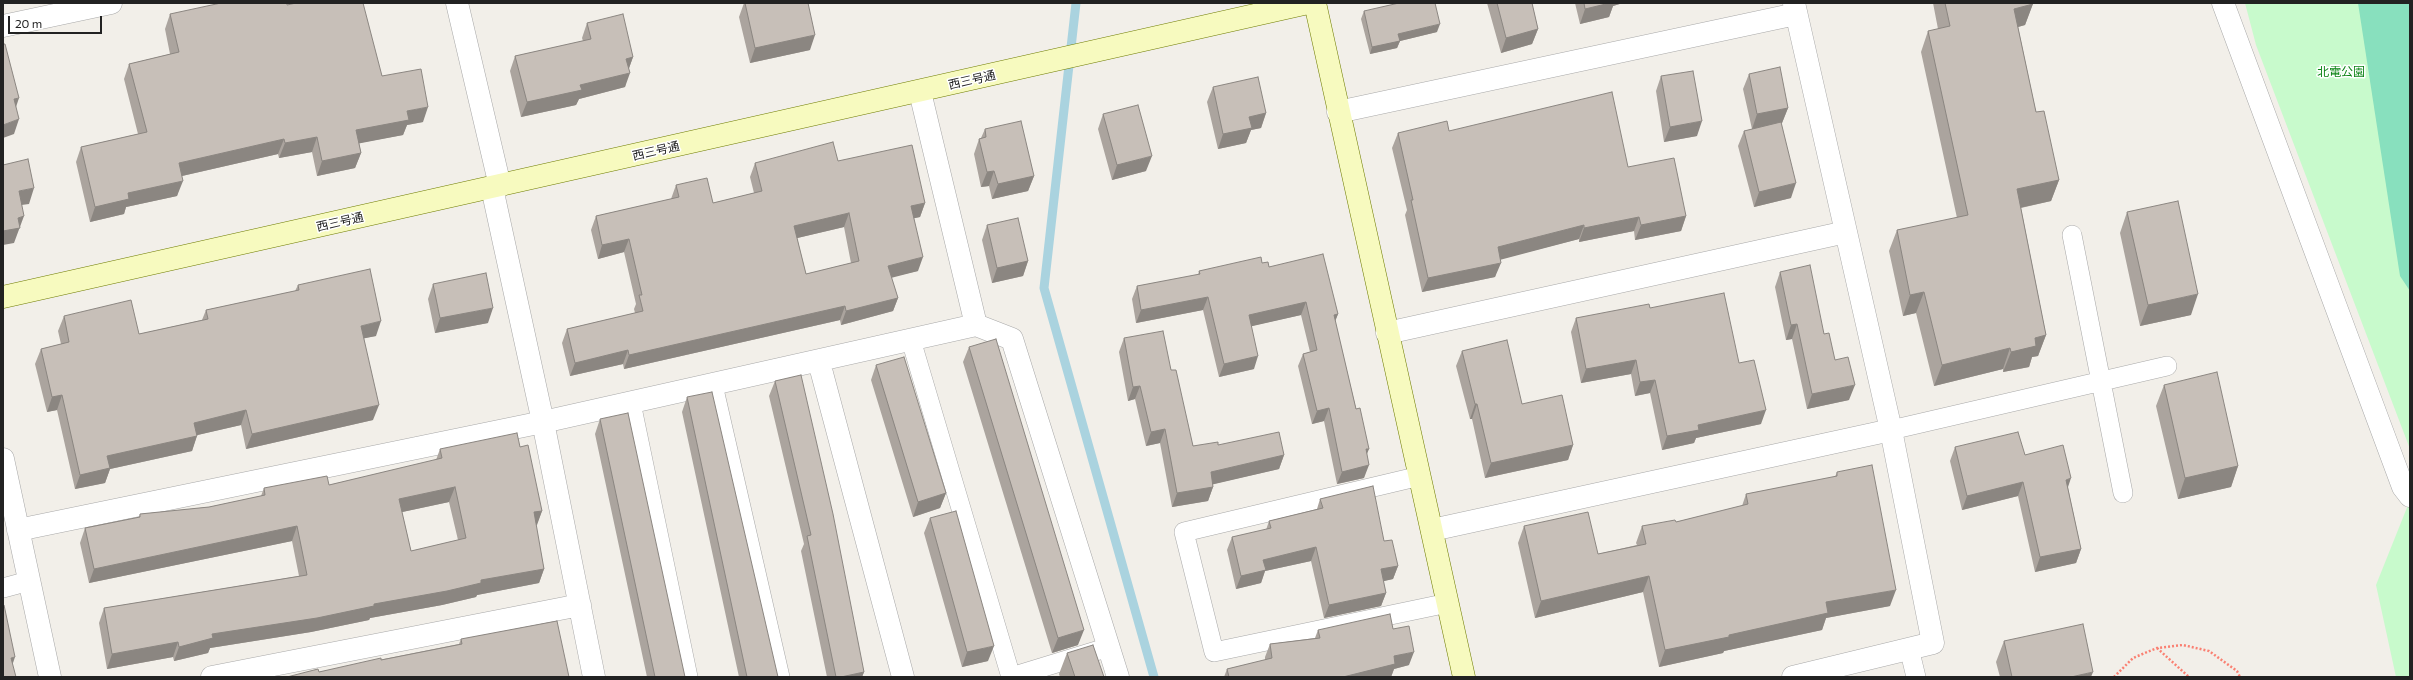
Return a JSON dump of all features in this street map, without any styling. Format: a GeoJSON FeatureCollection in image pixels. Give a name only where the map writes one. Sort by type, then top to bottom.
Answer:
{"type":"FeatureCollection","features":[{"type":"Feature","properties":{"kind":"street"},"geometry":{"type":"LineString","coordinates":[[3,26],[111,3]]}},
{"type":"Feature","properties":{"kind":"street"},"geometry":{"type":"LineString","coordinates":[[457,3],[496,187],[594,677]]}},
{"type":"Feature","properties":{"kind":"street","name":"西三号通"},"geometry":{"type":"LineString","coordinates":[[3,297],[920,92],[1308,3]]}},
{"type":"Feature","properties":{"kind":"street"},"geometry":{"type":"LineString","coordinates":[[1315,3],[1464,677]]}},
{"type":"Feature","properties":{"kind":"street"},"geometry":{"type":"LineString","coordinates":[[2223,3],[2403,487],[2410,496]]}},
{"type":"Feature","properties":{"kind":"street"},"geometry":{"type":"LineString","coordinates":[[1338,112],[1795,9],[1891,430],[1932,643],[1793,677]]}},
{"type":"Feature","properties":{"kind":"street"},"geometry":{"type":"LineString","coordinates":[[920,92],[976,325]]}},
{"type":"Feature","properties":{"kind":"street"},"geometry":{"type":"LineString","coordinates":[[1387,333],[1846,232]]}},
{"type":"Feature","properties":{"kind":"street"},"geometry":{"type":"LineString","coordinates":[[18,530],[543,422],[819,362],[976,325],[1012,339],[1118,677]]}},
{"type":"Feature","properties":{"kind":"street"},"geometry":{"type":"LineString","coordinates":[[819,362],[903,677]]}},
{"type":"Feature","properties":{"kind":"street"},"geometry":{"type":"LineString","coordinates":[[1432,530],[1891,430]]}},
{"type":"Feature","properties":{"kind":"street"},"geometry":{"type":"LineString","coordinates":[[3,459],[50,677]]}},
{"type":"Feature","properties":{"kind":"street"},"geometry":{"type":"LineString","coordinates":[[212,677],[580,605]]}},
{"type":"Feature","properties":{"kind":"lane"},"geometry":{"type":"LineString","coordinates":[[2072,235],[2123,493]]}},
{"type":"Feature","properties":{"kind":"lane"},"geometry":{"type":"LineString","coordinates":[[911,340],[1011,677],[1109,647]]}},
{"type":"Feature","properties":{"kind":"lane"},"geometry":{"type":"LineString","coordinates":[[1891,430],[2167,366]]}},
{"type":"Feature","properties":{"kind":"lane"},"geometry":{"type":"LineString","coordinates":[[713,385],[780,677]]}},
{"type":"Feature","properties":{"kind":"lane"},"geometry":{"type":"LineString","coordinates":[[631,403],[688,677]]}},
{"type":"Feature","properties":{"kind":"lane"},"geometry":{"type":"LineString","coordinates":[[1420,476],[1184,532],[1214,652],[1448,603]]}},
{"type":"Feature","properties":{"kind":"lane"},"geometry":{"type":"LineString","coordinates":[[3,588],[29,581]]}},
{"type":"Feature","properties":{"kind":"lane"},"geometry":{"type":"LineString","coordinates":[[1909,648],[1916,677]]}},
{"type":"Feature","properties":{"kind":"path"},"geometry":{"type":"LineString","coordinates":[[2114,677],[2133,658],[2157,648],[2183,645],[2209,651],[2237,671],[2240,677]]}},
{"type":"Feature","properties":{"kind":"path"},"geometry":{"type":"LineString","coordinates":[[2157,648],[2189,677]]}},
{"type":"Feature","properties":{"kind":"green space","name":"北電公園"},"geometry":{"type":"Polygon","coordinates":[[[2245,3],[2410,3],[2410,449],[2256,45],[2245,3]]]}},
{"type":"Feature","properties":{"kind":"green space"},"geometry":{"type":"Polygon","coordinates":[[[2358,3],[2410,3],[2410,291],[2400,276],[2358,3]]]}},
{"type":"Feature","properties":{"kind":"green space"},"geometry":{"type":"Polygon","coordinates":[[[2410,500],[2410,677],[2396,677],[2376,585],[2410,500]]]}},
{"type":"Feature","properties":{"kind":"building"},"geometry":{"type":"Polygon","coordinates":[[[221,3],[287,3],[287,5],[296,3],[363,3],[382,76],[421,69],[428,107],[407,111],[409,120],[356,130],[361,153],[322,161],[317,137],[285,143],[284,139],[179,163],[183,181],[128,193],[129,199],[95,207],[81,147],[147,132],[129,64],[179,52],[170,14],[221,3]]]}},
{"type":"Feature","properties":{"kind":"building"},"geometry":{"type":"Polygon","coordinates":[[[745,3],[808,3],[815,35],[755,48],[745,3]]]}},
{"type":"Feature","properties":{"kind":"building"},"geometry":{"type":"Polygon","coordinates":[[[1399,3],[1435,3],[1440,24],[1398,34],[1400,41],[1372,47],[1364,11],[1399,3]]]}},
{"type":"Feature","properties":{"kind":"building"},"geometry":{"type":"Polygon","coordinates":[[[1497,3],[1532,3],[1538,29],[1506,38],[1497,3]]]}},
{"type":"Feature","properties":{"kind":"building"},"geometry":{"type":"Polygon","coordinates":[[[1584,3],[1610,3],[1585,9],[1584,3]]]}},
{"type":"Feature","properties":{"kind":"building"},"geometry":{"type":"Polygon","coordinates":[[[1945,3],[2033,3],[2014,9],[2036,112],[2044,111],[2059,180],[2017,189],[2046,335],[2035,338],[2036,346],[2011,352],[2010,348],[1942,365],[1924,292],[1910,295],[1897,230],[1968,215],[1928,31],[1950,26],[1945,3]]]}},
{"type":"Feature","properties":{"kind":"building"},"geometry":{"type":"Polygon","coordinates":[[[623,14],[633,57],[626,59],[630,73],[580,85],[582,90],[527,102],[515,56],[591,39],[587,23],[623,14]]]}},
{"type":"Feature","properties":{"kind":"building"},"geometry":{"type":"Polygon","coordinates":[[[3,44],[5,44],[19,98],[14,99],[19,119],[3,125],[3,44]]]}},
{"type":"Feature","properties":{"kind":"building"},"geometry":{"type":"Polygon","coordinates":[[[1780,67],[1788,108],[1757,114],[1749,74],[1780,67]]]}},
{"type":"Feature","properties":{"kind":"building"},"geometry":{"type":"Polygon","coordinates":[[[1693,71],[1702,121],[1670,127],[1661,76],[1693,71]]]}},
{"type":"Feature","properties":{"kind":"building"},"geometry":{"type":"Polygon","coordinates":[[[1258,77],[1266,113],[1249,117],[1252,128],[1223,134],[1213,87],[1258,77]]]}},
{"type":"Feature","properties":{"kind":"building"},"geometry":{"type":"Polygon","coordinates":[[[1612,92],[1628,167],[1674,158],[1686,216],[1641,225],[1639,217],[1584,228],[1584,225],[1498,247],[1501,263],[1428,278],[1398,133],[1447,121],[1449,131],[1612,92]]]}},
{"type":"Feature","properties":{"kind":"building"},"geometry":{"type":"Polygon","coordinates":[[[1138,105],[1152,156],[1117,165],[1103,114],[1138,105]]]}},
{"type":"Feature","properties":{"kind":"building"},"geometry":{"type":"Polygon","coordinates":[[[1021,121],[1034,176],[998,184],[994,171],[987,172],[979,139],[986,137],[985,129],[1021,121]]]}},
{"type":"Feature","properties":{"kind":"building"},"geometry":{"type":"Polygon","coordinates":[[[1781,122],[1796,183],[1759,192],[1744,131],[1781,122]]]}},
{"type":"Feature","properties":{"kind":"building"},"geometry":{"type":"Polygon","coordinates":[[[833,142],[838,161],[912,145],[925,203],[911,206],[923,257],[888,266],[898,298],[846,311],[845,306],[629,355],[628,350],[575,363],[567,329],[643,311],[639,295],[642,295],[629,239],[602,245],[596,216],[679,197],[676,185],[707,178],[713,203],[762,191],[755,163],[833,142]],[[849,213],[794,226],[806,274],[859,261],[849,213]]]}},
{"type":"Feature","properties":{"kind":"building"},"geometry":{"type":"Polygon","coordinates":[[[28,159],[34,188],[19,191],[24,216],[18,218],[20,228],[3,231],[3,165],[28,159]]]}},
{"type":"Feature","properties":{"kind":"building"},"geometry":{"type":"Polygon","coordinates":[[[2178,201],[2198,294],[2148,305],[2127,212],[2178,201]]]}},
{"type":"Feature","properties":{"kind":"building"},"geometry":{"type":"Polygon","coordinates":[[[1018,218],[1028,261],[997,268],[987,225],[1018,218]]]}},
{"type":"Feature","properties":{"kind":"building"},"geometry":{"type":"Polygon","coordinates":[[[1323,254],[1338,314],[1334,315],[1356,409],[1360,408],[1369,449],[1366,449],[1369,465],[1342,472],[1329,408],[1317,411],[1303,354],[1317,350],[1306,302],[1249,315],[1258,356],[1224,364],[1208,297],[1141,310],[1137,286],[1200,274],[1199,271],[1261,257],[1262,263],[1268,262],[1269,267],[1323,254]]]}},
{"type":"Feature","properties":{"kind":"building"},"geometry":{"type":"Polygon","coordinates":[[[1810,265],[1824,334],[1829,333],[1835,360],[1848,357],[1855,385],[1812,394],[1797,324],[1791,325],[1780,272],[1810,265]]]}},
{"type":"Feature","properties":{"kind":"building"},"geometry":{"type":"Polygon","coordinates":[[[370,269],[381,321],[361,326],[379,405],[252,434],[246,410],[194,423],[197,436],[107,456],[110,468],[80,475],[62,395],[52,397],[41,349],[69,342],[64,316],[131,300],[139,334],[208,319],[206,310],[299,290],[298,285],[370,269]]]}},
{"type":"Feature","properties":{"kind":"building"},"geometry":{"type":"Polygon","coordinates":[[[486,273],[493,308],[440,318],[433,284],[486,273]]]}},
{"type":"Feature","properties":{"kind":"building"},"geometry":{"type":"Polygon","coordinates":[[[1724,293],[1739,363],[1754,360],[1766,410],[1698,425],[1699,430],[1667,436],[1655,380],[1640,382],[1636,360],[1586,369],[1576,318],[1649,304],[1650,308],[1724,293]]]}},
{"type":"Feature","properties":{"kind":"building"},"geometry":{"type":"Polygon","coordinates":[[[1163,331],[1171,370],[1176,370],[1193,446],[1218,442],[1218,445],[1279,432],[1284,455],[1211,472],[1213,487],[1177,493],[1165,429],[1151,432],[1140,386],[1133,387],[1124,338],[1163,331]]]}},
{"type":"Feature","properties":{"kind":"building"},"geometry":{"type":"Polygon","coordinates":[[[996,339],[1084,630],[1058,638],[969,347],[996,339]]]}},
{"type":"Feature","properties":{"kind":"building"},"geometry":{"type":"Polygon","coordinates":[[[1507,340],[1522,404],[1562,395],[1573,445],[1491,463],[1477,404],[1475,404],[1462,351],[1507,340]]]}},
{"type":"Feature","properties":{"kind":"building"},"geometry":{"type":"Polygon","coordinates":[[[904,357],[946,493],[918,502],[876,365],[904,357]]]}},
{"type":"Feature","properties":{"kind":"building"},"geometry":{"type":"Polygon","coordinates":[[[2217,372],[2238,466],[2185,478],[2164,385],[2217,372]]]}},
{"type":"Feature","properties":{"kind":"building"},"geometry":{"type":"Polygon","coordinates":[[[801,375],[833,514],[864,672],[841,677],[836,677],[807,536],[811,535],[775,381],[801,375]]]}},
{"type":"Feature","properties":{"kind":"building"},"geometry":{"type":"Polygon","coordinates":[[[712,392],[778,677],[747,677],[687,397],[712,392]]]}},
{"type":"Feature","properties":{"kind":"building"},"geometry":{"type":"Polygon","coordinates":[[[628,413],[685,677],[655,677],[600,419],[628,413]]]}},
{"type":"Feature","properties":{"kind":"building"},"geometry":{"type":"Polygon","coordinates":[[[2018,432],[2025,455],[2063,445],[2071,478],[2066,480],[2081,549],[2040,557],[2023,482],[1967,496],[1955,447],[2018,432]]]}},
{"type":"Feature","properties":{"kind":"building"},"geometry":{"type":"Polygon","coordinates":[[[517,433],[520,447],[528,445],[542,511],[534,512],[544,569],[481,580],[481,583],[447,591],[374,604],[374,606],[317,618],[212,634],[213,638],[179,647],[178,642],[112,654],[104,608],[307,575],[297,526],[94,569],[85,528],[140,517],[140,514],[209,507],[265,495],[264,488],[327,476],[329,485],[442,458],[440,449],[517,433]],[[455,487],[399,499],[411,551],[466,538],[455,487]]]}},
{"type":"Feature","properties":{"kind":"building"},"geometry":{"type":"Polygon","coordinates":[[[1872,465],[1896,590],[1826,602],[1828,613],[1729,635],[1729,637],[1665,650],[1649,576],[1541,601],[1524,526],[1588,512],[1598,554],[1646,544],[1642,526],[1675,520],[1676,522],[1748,504],[1746,494],[1837,476],[1837,472],[1872,465]]]}},
{"type":"Feature","properties":{"kind":"building"},"geometry":{"type":"Polygon","coordinates":[[[1373,486],[1384,541],[1392,540],[1398,566],[1381,569],[1386,593],[1329,605],[1316,547],[1263,560],[1266,570],[1241,576],[1232,537],[1271,528],[1269,521],[1323,508],[1320,499],[1373,486]]]}},
{"type":"Feature","properties":{"kind":"building"},"geometry":{"type":"Polygon","coordinates":[[[956,511],[994,646],[967,652],[930,518],[956,511]]]}},
{"type":"Feature","properties":{"kind":"building"},"geometry":{"type":"Polygon","coordinates":[[[3,605],[15,657],[11,658],[16,677],[3,677],[3,605]]]}},
{"type":"Feature","properties":{"kind":"building"},"geometry":{"type":"Polygon","coordinates":[[[1390,614],[1393,629],[1409,626],[1414,652],[1394,656],[1395,664],[1343,677],[1229,677],[1227,669],[1272,658],[1270,644],[1320,638],[1318,630],[1390,614]]]}},
{"type":"Feature","properties":{"kind":"building"},"geometry":{"type":"Polygon","coordinates":[[[557,621],[569,677],[287,677],[318,669],[319,672],[381,658],[381,660],[462,644],[461,639],[557,621]]]}},
{"type":"Feature","properties":{"kind":"building"},"geometry":{"type":"Polygon","coordinates":[[[2083,624],[2093,672],[2071,677],[2012,677],[2004,641],[2083,624]]]}},
{"type":"Feature","properties":{"kind":"building"},"geometry":{"type":"Polygon","coordinates":[[[1093,645],[1104,677],[1075,677],[1067,653],[1093,645]]]}},
{"type":"Feature","properties":{"kind":"waterway"},"geometry":{"type":"LineString","coordinates":[[1076,3],[1044,288],[1154,677]]}}]}
